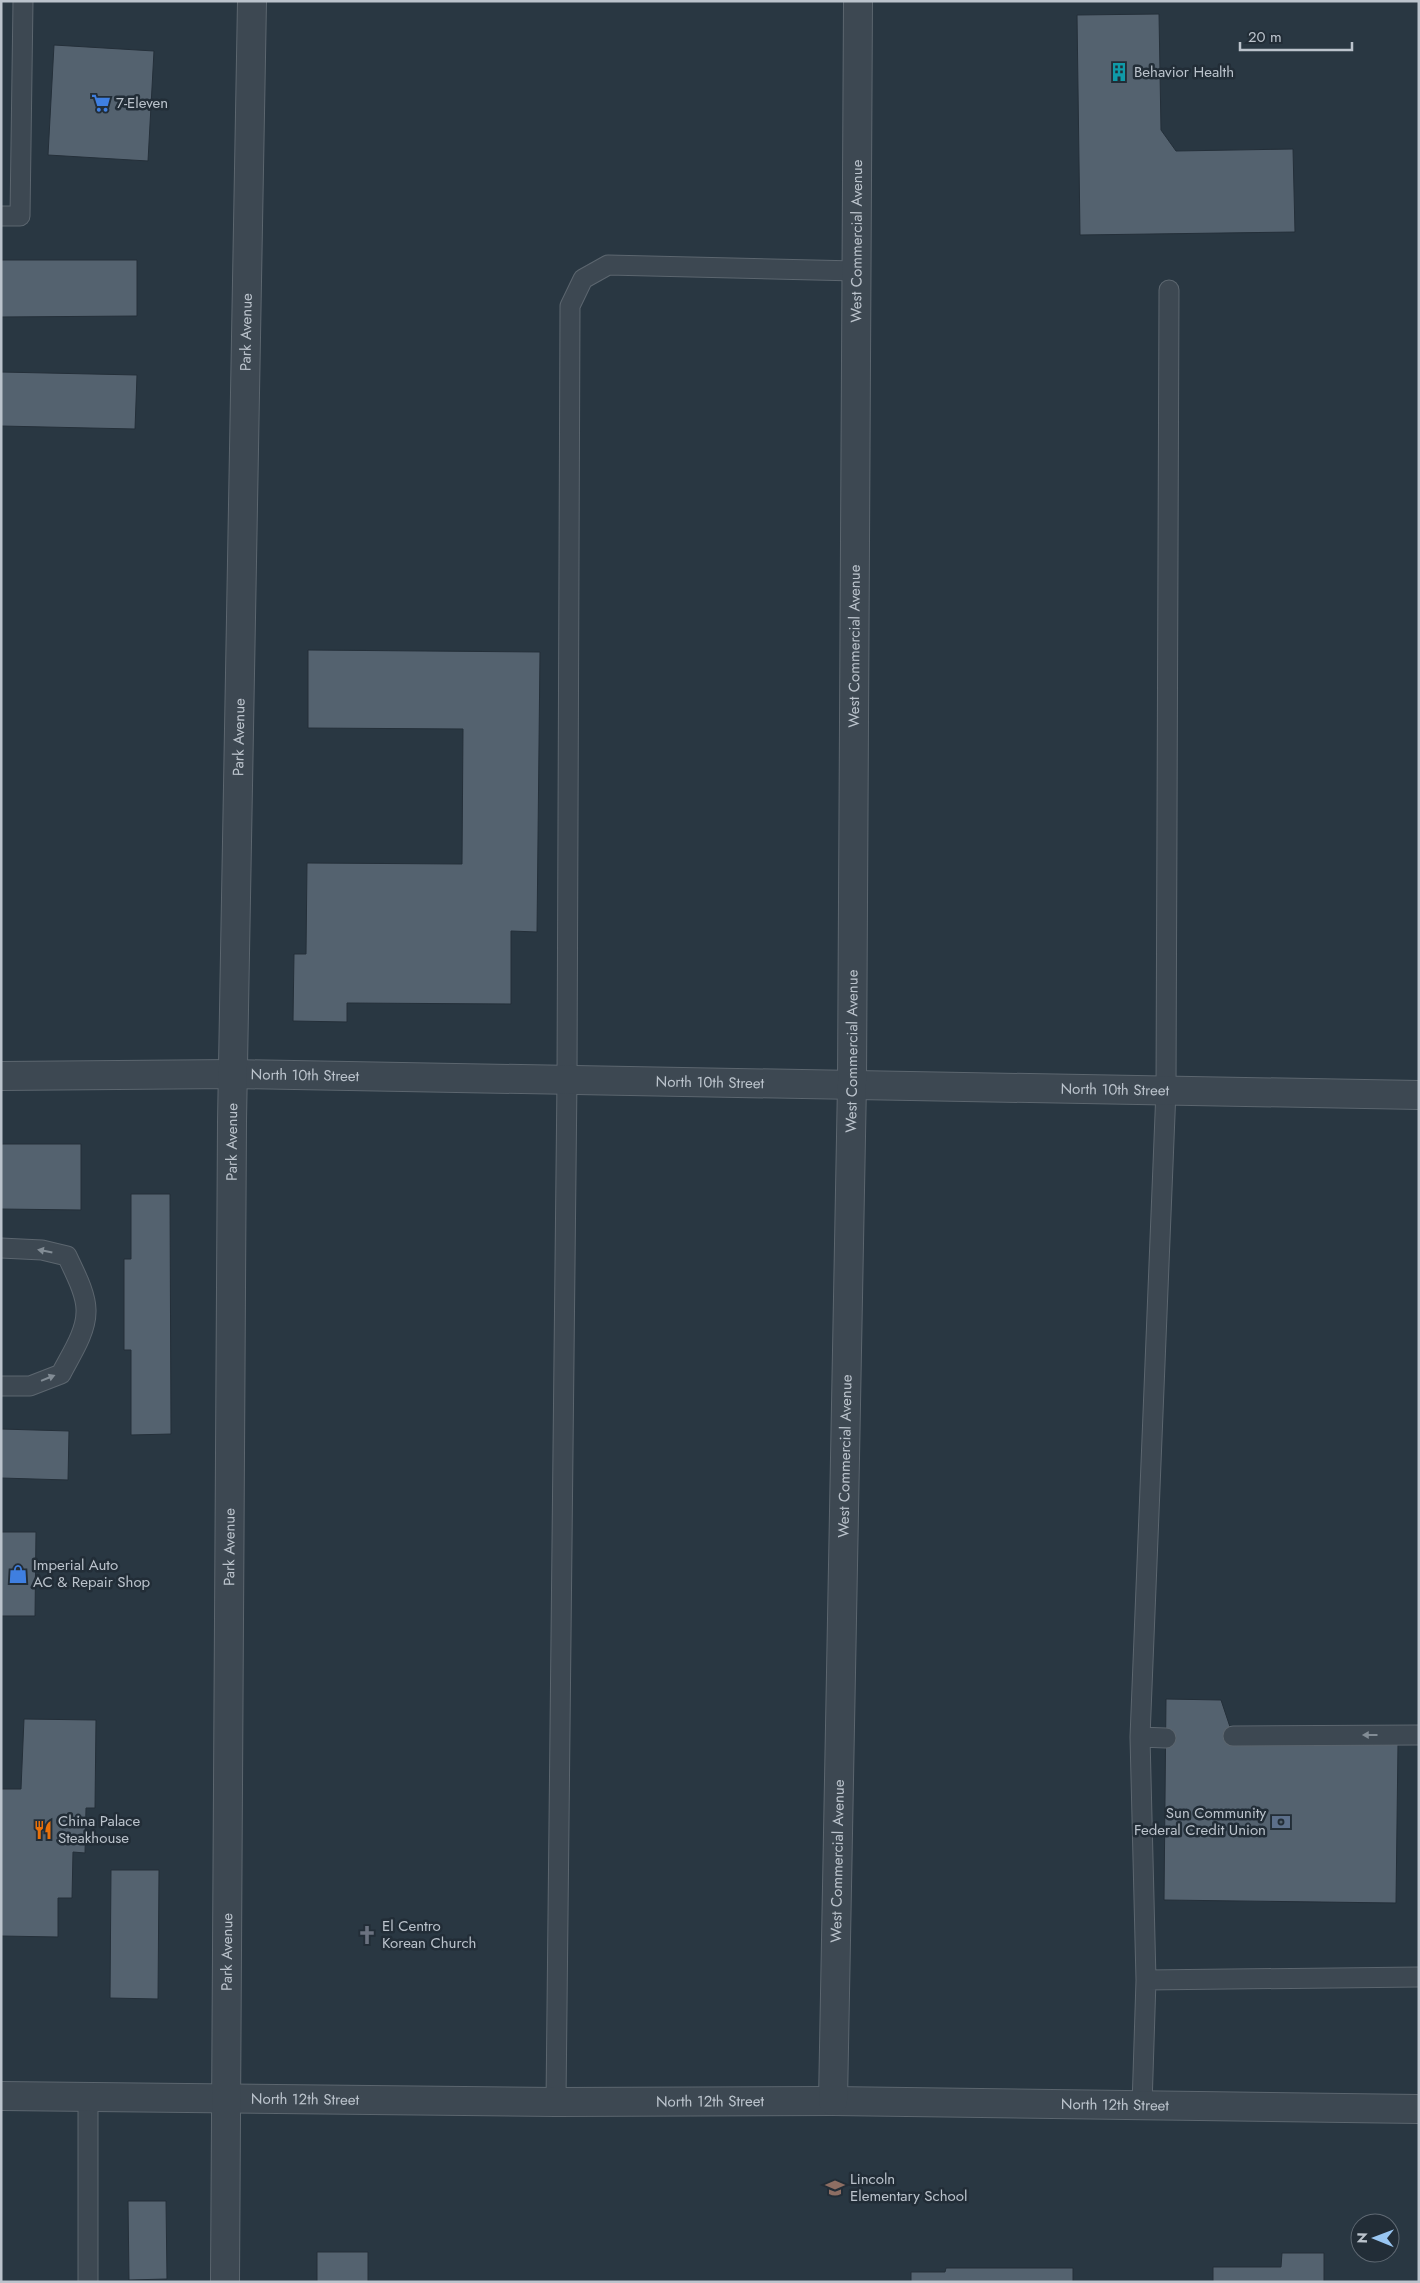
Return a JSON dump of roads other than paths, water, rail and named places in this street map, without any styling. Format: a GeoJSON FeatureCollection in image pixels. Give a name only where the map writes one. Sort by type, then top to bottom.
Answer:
{"type":"FeatureCollection","features":[{"type":"Feature","properties":{"kind":"street","name":"Park Avenue"},"geometry":{"type":"LineString","coordinates":[[225,2282],[233,1074],[252,1]]}},
{"type":"Feature","properties":{"kind":"street","name":"West Commercial Avenue"},"geometry":{"type":"LineString","coordinates":[[833,2100],[852,1083],[858,1]]}},
{"type":"Feature","properties":{"kind":"street","name":"North 10th Street"},"geometry":{"type":"LineString","coordinates":[[1,1076],[233,1074],[852,1083],[1419,1095]]}},
{"type":"Feature","properties":{"kind":"street","name":"North 12th Street"},"geometry":{"type":"LineString","coordinates":[[1,2096],[556,2102],[833,2100],[1419,2109]]}},
{"type":"Feature","properties":{"kind":"lane"},"geometry":{"type":"LineString","coordinates":[[1,216],[20,216],[23,1]]}},
{"type":"Feature","properties":{"kind":"lane"},"geometry":{"type":"LineString","coordinates":[[556,2102],[567,1079],[570,306],[583,279],[608,265],[856,271]]}},
{"type":"Feature","properties":{"kind":"lane"},"geometry":{"type":"LineString","coordinates":[[1142,2106],[1146,1980],[1140,1737],[1166,1090],[1169,290]]}},
{"type":"Feature","properties":{"kind":"lane"},"geometry":{"type":"LineString","coordinates":[[1,1248],[42,1250],[67,1256],[78,1279],[86,1312],[78,1338],[60,1374],[30,1386],[1,1386]]}},
{"type":"Feature","properties":{"kind":"lane"},"geometry":{"type":"LineString","coordinates":[[1233,1736],[1419,1735]]}},
{"type":"Feature","properties":{"kind":"lane"},"geometry":{"type":"LineString","coordinates":[[1140,1737],[1166,1738]]}},
{"type":"Feature","properties":{"kind":"lane"},"geometry":{"type":"LineString","coordinates":[[1146,1980],[1419,1976]]}},
{"type":"Feature","properties":{"kind":"lane"},"geometry":{"type":"LineString","coordinates":[[88,2096],[88,2282]]}},
{"type":"Feature","properties":{"kind":"place","name":"Behavior Health"},"geometry":{"type":"Point","coordinates":[1119,72]}},
{"type":"Feature","properties":{"kind":"place","name":"7-Eleven"},"geometry":{"type":"Point","coordinates":[101,103]}},
{"type":"Feature","properties":{"kind":"place","name":"Imperial Auto AC & Repair Shop"},"geometry":{"type":"Point","coordinates":[18,1574]}},
{"type":"Feature","properties":{"kind":"place","name":"Sun Community Federal Credit Union"},"geometry":{"type":"Point","coordinates":[1281,1822]}},
{"type":"Feature","properties":{"kind":"place","name":"China Palace Steakhouse"},"geometry":{"type":"Point","coordinates":[43,1830]}},
{"type":"Feature","properties":{"kind":"place","name":"El Centro Korean Church"},"geometry":{"type":"Point","coordinates":[367,1935]}},
{"type":"Feature","properties":{"kind":"place","name":"Lincoln Elementary School"},"geometry":{"type":"Point","coordinates":[835,2188]}}]}
